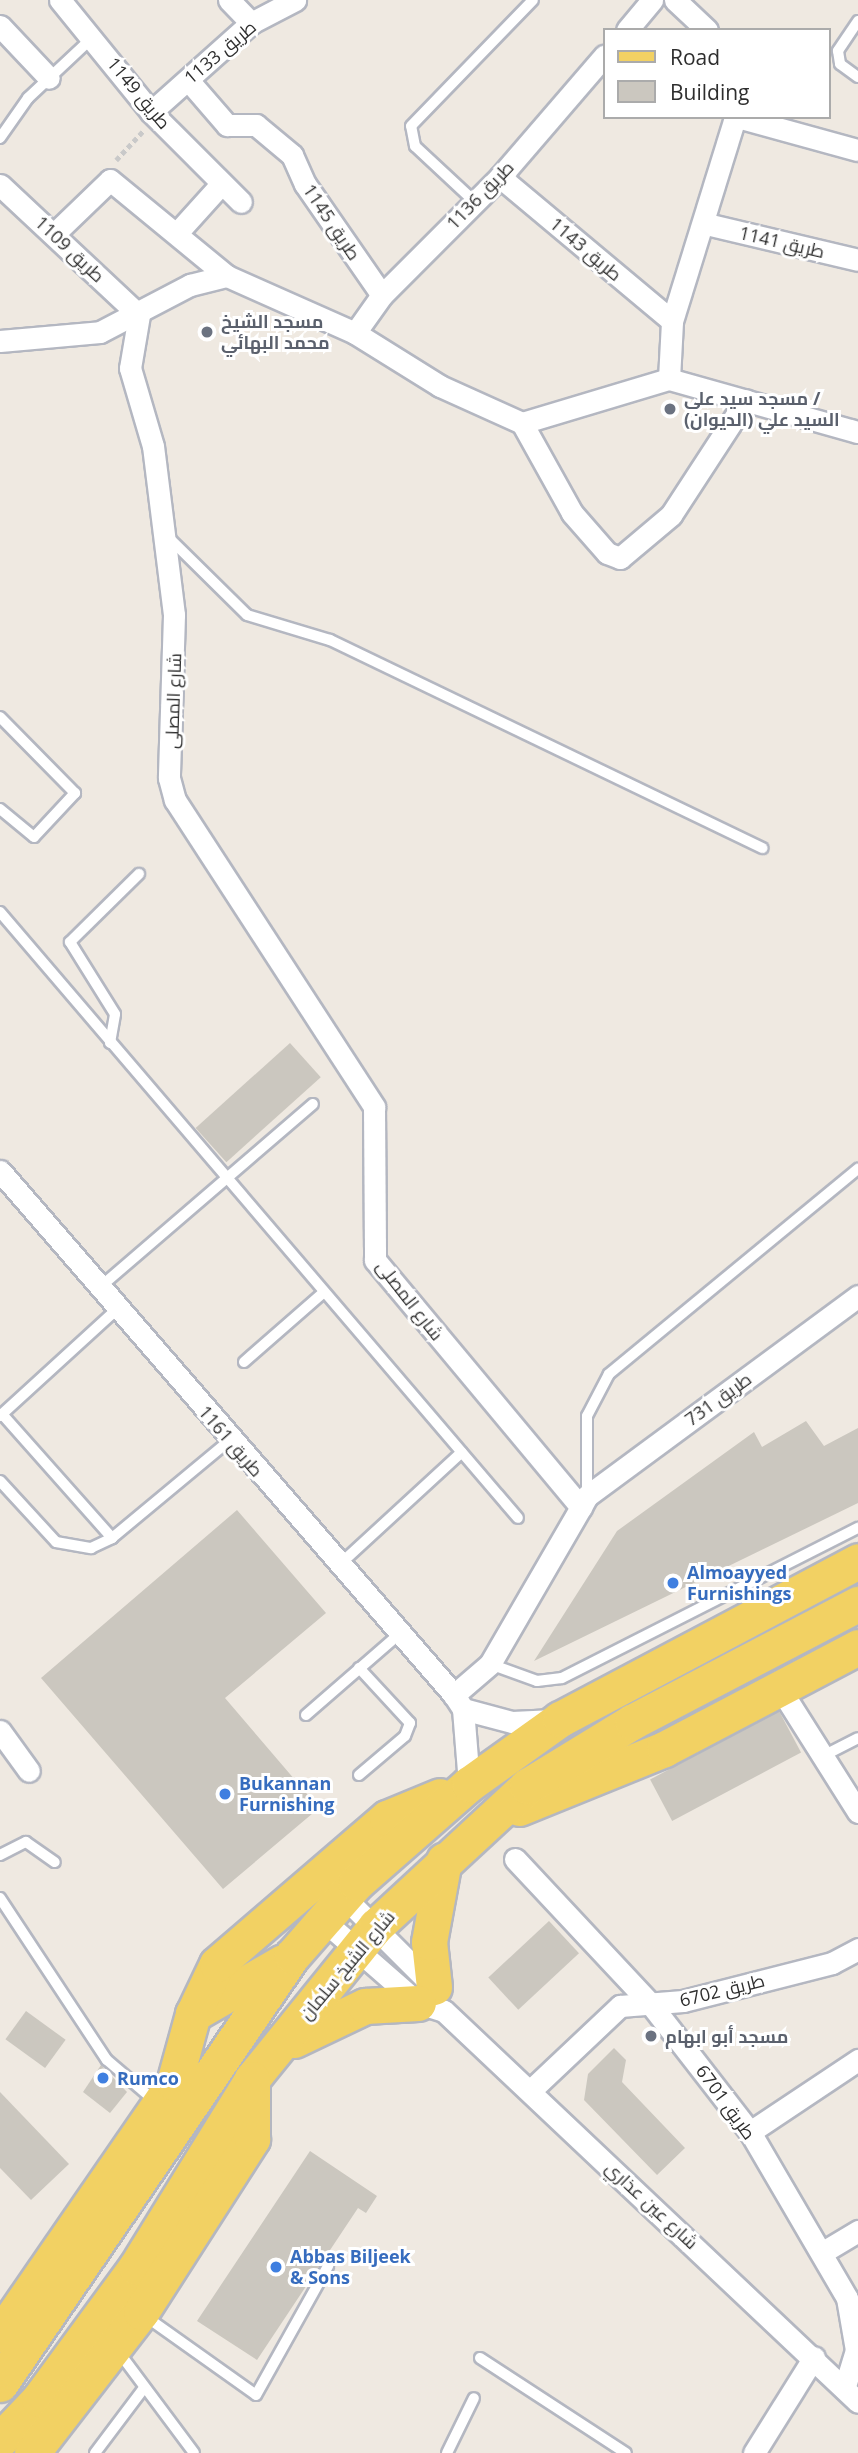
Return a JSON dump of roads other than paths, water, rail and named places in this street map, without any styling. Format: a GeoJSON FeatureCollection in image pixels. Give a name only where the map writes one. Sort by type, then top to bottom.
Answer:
{"type":"FeatureCollection","features":[{"type":"Feature","properties":{"kind":"main road"},"geometry":{"type":"LineString","coordinates":[[0,2384],[292,1956],[334,1908],[469,1784],[560,1719],[858,1561]]}},
{"type":"Feature","properties":{"kind":"main road","name":"شارع الشيخ سلمان"},"geometry":{"type":"LineString","coordinates":[[145,2287],[252,2139],[252,2080],[365,1939],[444,1860],[489,1819],[582,1751],[858,1604]]}},
{"type":"Feature","properties":{"kind":"main road"},"geometry":{"type":"LineString","coordinates":[[489,1819],[626,1768],[858,1647]]}},
{"type":"Feature","properties":{"kind":"main road"},"geometry":{"type":"LineString","coordinates":[[0,2335],[15,2297],[174,2084],[193,2014],[217,1964],[240,1940],[387,1818],[469,1784]]}},
{"type":"Feature","properties":{"kind":"main road"},"geometry":{"type":"LineString","coordinates":[[278,2049],[354,2009],[432,2000],[429,1942],[444,1860]]}},
{"type":"Feature","properties":{"kind":"main road"},"geometry":{"type":"LineString","coordinates":[[193,2014],[292,1956]]}},
{"type":"Feature","properties":{"kind":"main road"},"geometry":{"type":"LineString","coordinates":[[32,2453],[115,2347],[145,2287]]}},
{"type":"Feature","properties":{"kind":"main road"},"geometry":{"type":"LineString","coordinates":[[0,2440],[145,2287]]}},
{"type":"Feature","properties":{"kind":"street","name":"طريق 1149"},"geometry":{"type":"LineString","coordinates":[[60,0],[93,37],[154,115],[241,202]]}},
{"type":"Feature","properties":{"kind":"street"},"geometry":{"type":"LineString","coordinates":[[229,0],[251,23]]}},
{"type":"Feature","properties":{"kind":"street","name":"طريق 1133"},"geometry":{"type":"LineString","coordinates":[[154,115],[251,23],[295,0]]}},
{"type":"Feature","properties":{"kind":"street"},"geometry":{"type":"LineString","coordinates":[[629,28],[652,0]]}},
{"type":"Feature","properties":{"kind":"street"},"geometry":{"type":"LineString","coordinates":[[675,0],[705,28]]}},
{"type":"Feature","properties":{"kind":"street"},"geometry":{"type":"LineString","coordinates":[[0,26],[49,78]]}},
{"type":"Feature","properties":{"kind":"street","name":"طريق 1136"},"geometry":{"type":"LineString","coordinates":[[355,333],[382,295],[500,177],[602,58]]}},
{"type":"Feature","properties":{"kind":"street","name":"طريق 1145"},"geometry":{"type":"LineString","coordinates":[[188,80],[227,125],[256,125],[292,155],[305,184],[382,295]]}},
{"type":"Feature","properties":{"kind":"street"},"geometry":{"type":"LineString","coordinates":[[669,379],[672,321],[706,223],[735,119]]}},
{"type":"Feature","properties":{"kind":"street"},"geometry":{"type":"LineString","coordinates":[[743,119],[858,150]]}},
{"type":"Feature","properties":{"kind":"street","name":"طريق 1143"},"geometry":{"type":"LineString","coordinates":[[500,177],[672,321]]}},
{"type":"Feature","properties":{"kind":"street"},"geometry":{"type":"LineString","coordinates":[[55,233],[110,180],[227,276],[355,333],[461,398],[523,423],[669,379],[858,432]]}},
{"type":"Feature","properties":{"kind":"street"},"geometry":{"type":"LineString","coordinates":[[177,233],[222,183]]}},
{"type":"Feature","properties":{"kind":"street","name":"طريق 1109"},"geometry":{"type":"LineString","coordinates":[[0,185],[55,233],[139,315]]}},
{"type":"Feature","properties":{"kind":"street","name":"طريق 1141"},"geometry":{"type":"LineString","coordinates":[[706,223],[858,260]]}},
{"type":"Feature","properties":{"kind":"street"},"geometry":{"type":"LineString","coordinates":[[0,341],[100,332],[139,315],[190,285],[227,276]]}},
{"type":"Feature","properties":{"kind":"street","name":"شارع المصلى"},"geometry":{"type":"LineString","coordinates":[[139,315],[130,368],[153,446],[174,615],[169,778],[175,800],[374,1107],[375,1250],[382,1270],[584,1501]]}},
{"type":"Feature","properties":{"kind":"street"},"geometry":{"type":"LineString","coordinates":[[523,423],[572,513],[607,553],[620,558],[671,515],[746,400]]}},
{"type":"Feature","properties":{"kind":"street","name":"طريق 1161"},"geometry":{"type":"LineString","coordinates":[[0,1171],[338,1566],[459,1702]]}},
{"type":"Feature","properties":{"kind":"street","name":"طريق 731"},"geometry":{"type":"LineString","coordinates":[[584,1501],[858,1296]]}},
{"type":"Feature","properties":{"kind":"street"},"geometry":{"type":"LineString","coordinates":[[469,1784],[459,1702],[490,1664],[584,1501]]}},
{"type":"Feature","properties":{"kind":"street"},"geometry":{"type":"LineString","coordinates":[[779,1687],[858,1812]]}},
{"type":"Feature","properties":{"kind":"street"},"geometry":{"type":"LineString","coordinates":[[459,1702],[512,1722],[560,1719]]}},
{"type":"Feature","properties":{"kind":"street"},"geometry":{"type":"LineString","coordinates":[[0,1731],[29,1771]]}},
{"type":"Feature","properties":{"kind":"street","name":"طريق 6701"},"geometry":{"type":"LineString","coordinates":[[515,1859],[649,2003],[750,2132],[823,2252],[856,2327],[851,2394]]}},
{"type":"Feature","properties":{"kind":"street"},"geometry":{"type":"LineString","coordinates":[[334,1908],[365,1939]]}},
{"type":"Feature","properties":{"kind":"street"},"geometry":{"type":"LineString","coordinates":[[334,1908],[365,1939]]}},
{"type":"Feature","properties":{"kind":"street","name":"شارع عين عذاري"},"geometry":{"type":"LineString","coordinates":[[365,1939],[851,2394]]}},
{"type":"Feature","properties":{"kind":"street","name":"شارع عين عذاري"},"geometry":{"type":"LineString","coordinates":[[365,1939],[432,2000]]}},
{"type":"Feature","properties":{"kind":"street","name":"طريق 6702"},"geometry":{"type":"LineString","coordinates":[[530,2091],[620,2006],[683,2001],[854,1959]]}},
{"type":"Feature","properties":{"kind":"street"},"geometry":{"type":"LineString","coordinates":[[750,2132],[858,2060]]}},
{"type":"Feature","properties":{"kind":"street"},"geometry":{"type":"LineString","coordinates":[[823,2252],[858,2231]]}},
{"type":"Feature","properties":{"kind":"street"},"geometry":{"type":"LineString","coordinates":[[754,2453],[814,2357]]}},
{"type":"Feature","properties":{"kind":"lane"},"geometry":{"type":"LineString","coordinates":[[475,202],[415,146],[411,126],[533,0]]}},
{"type":"Feature","properties":{"kind":"lane"},"geometry":{"type":"LineString","coordinates":[[858,21],[838,51],[840,64],[858,77]]}},
{"type":"Feature","properties":{"kind":"lane"},"geometry":{"type":"LineString","coordinates":[[0,138],[49,78],[93,37]]}},
{"type":"Feature","properties":{"kind":"lane"},"geometry":{"type":"LineString","coordinates":[[163,531],[247,615],[330,640],[763,848]]}},
{"type":"Feature","properties":{"kind":"lane"},"geometry":{"type":"LineString","coordinates":[[0,717],[75,793],[34,837],[0,809]]}},
{"type":"Feature","properties":{"kind":"lane"},"geometry":{"type":"LineString","coordinates":[[110,1043],[115,1014],[70,942],[139,874]]}},
{"type":"Feature","properties":{"kind":"lane"},"geometry":{"type":"LineString","coordinates":[[0,912],[518,1518]]}},
{"type":"Feature","properties":{"kind":"lane"},"geometry":{"type":"LineString","coordinates":[[99,1288],[313,1104]]}},
{"type":"Feature","properties":{"kind":"lane"},"geometry":{"type":"LineString","coordinates":[[584,1501],[587,1416],[609,1374],[858,1169]]}},
{"type":"Feature","properties":{"kind":"lane"},"geometry":{"type":"LineString","coordinates":[[244,1362],[324,1293]]}},
{"type":"Feature","properties":{"kind":"lane"},"geometry":{"type":"LineString","coordinates":[[112,1538],[1,1415],[117,1309]]}},
{"type":"Feature","properties":{"kind":"lane"},"geometry":{"type":"LineString","coordinates":[[0,1481],[56,1542],[79,1549],[112,1538],[230,1440]]}},
{"type":"Feature","properties":{"kind":"lane"},"geometry":{"type":"LineString","coordinates":[[338,1566],[462,1452]]}},
{"type":"Feature","properties":{"kind":"lane"},"geometry":{"type":"LineString","coordinates":[[490,1664],[537,1681],[562,1678],[858,1528]]}},
{"type":"Feature","properties":{"kind":"lane"},"geometry":{"type":"LineString","coordinates":[[306,1715],[398,1635]]}},
{"type":"Feature","properties":{"kind":"lane"},"geometry":{"type":"LineString","coordinates":[[359,1668],[406,1715],[410,1728],[359,1775]]}},
{"type":"Feature","properties":{"kind":"lane"},"geometry":{"type":"LineString","coordinates":[[823,1756],[858,1738]]}},
{"type":"Feature","properties":{"kind":"lane"},"geometry":{"type":"LineString","coordinates":[[0,1855],[26,1842],[55,1862]]}},
{"type":"Feature","properties":{"kind":"lane"},"geometry":{"type":"LineString","coordinates":[[0,1898],[107,2060],[159,2104]]}},
{"type":"Feature","properties":{"kind":"lane"},"geometry":{"type":"LineString","coordinates":[[145,2287],[256,2395],[328,2266]]}},
{"type":"Feature","properties":{"kind":"lane"},"geometry":{"type":"LineString","coordinates":[[115,2347],[194,2453]]}},
{"type":"Feature","properties":{"kind":"lane"},"geometry":{"type":"LineString","coordinates":[[480,2358],[626,2453]]}},
{"type":"Feature","properties":{"kind":"lane"},"geometry":{"type":"LineString","coordinates":[[95,2453],[144,2388]]}},
{"type":"Feature","properties":{"kind":"lane"},"geometry":{"type":"LineString","coordinates":[[447,2453],[474,2398]]}},
{"type":"Feature","properties":{"kind":"place","name":"مسجد الشيخ محمد البهائي"},"geometry":{"type":"Point","coordinates":[207,332]}},
{"type":"Feature","properties":{"kind":"place","name":"مسجد سيد علي / السيد علي (الديوان)"},"geometry":{"type":"Point","coordinates":[670,409]}},
{"type":"Feature","properties":{"kind":"place","name":"Almoayyed Furnishings"},"geometry":{"type":"Point","coordinates":[673,1583]}},
{"type":"Feature","properties":{"kind":"place","name":"Bukannan Furnishing"},"geometry":{"type":"Point","coordinates":[225,1794]}},
{"type":"Feature","properties":{"kind":"place","name":"مسجد أبو ابهام"},"geometry":{"type":"Point","coordinates":[651,2036]}},
{"type":"Feature","properties":{"kind":"place","name":"Rumco"},"geometry":{"type":"Point","coordinates":[103,2078]}},
{"type":"Feature","properties":{"kind":"place","name":"Abbas Biljeek & Sons"},"geometry":{"type":"Point","coordinates":[276,2267]}}]}
